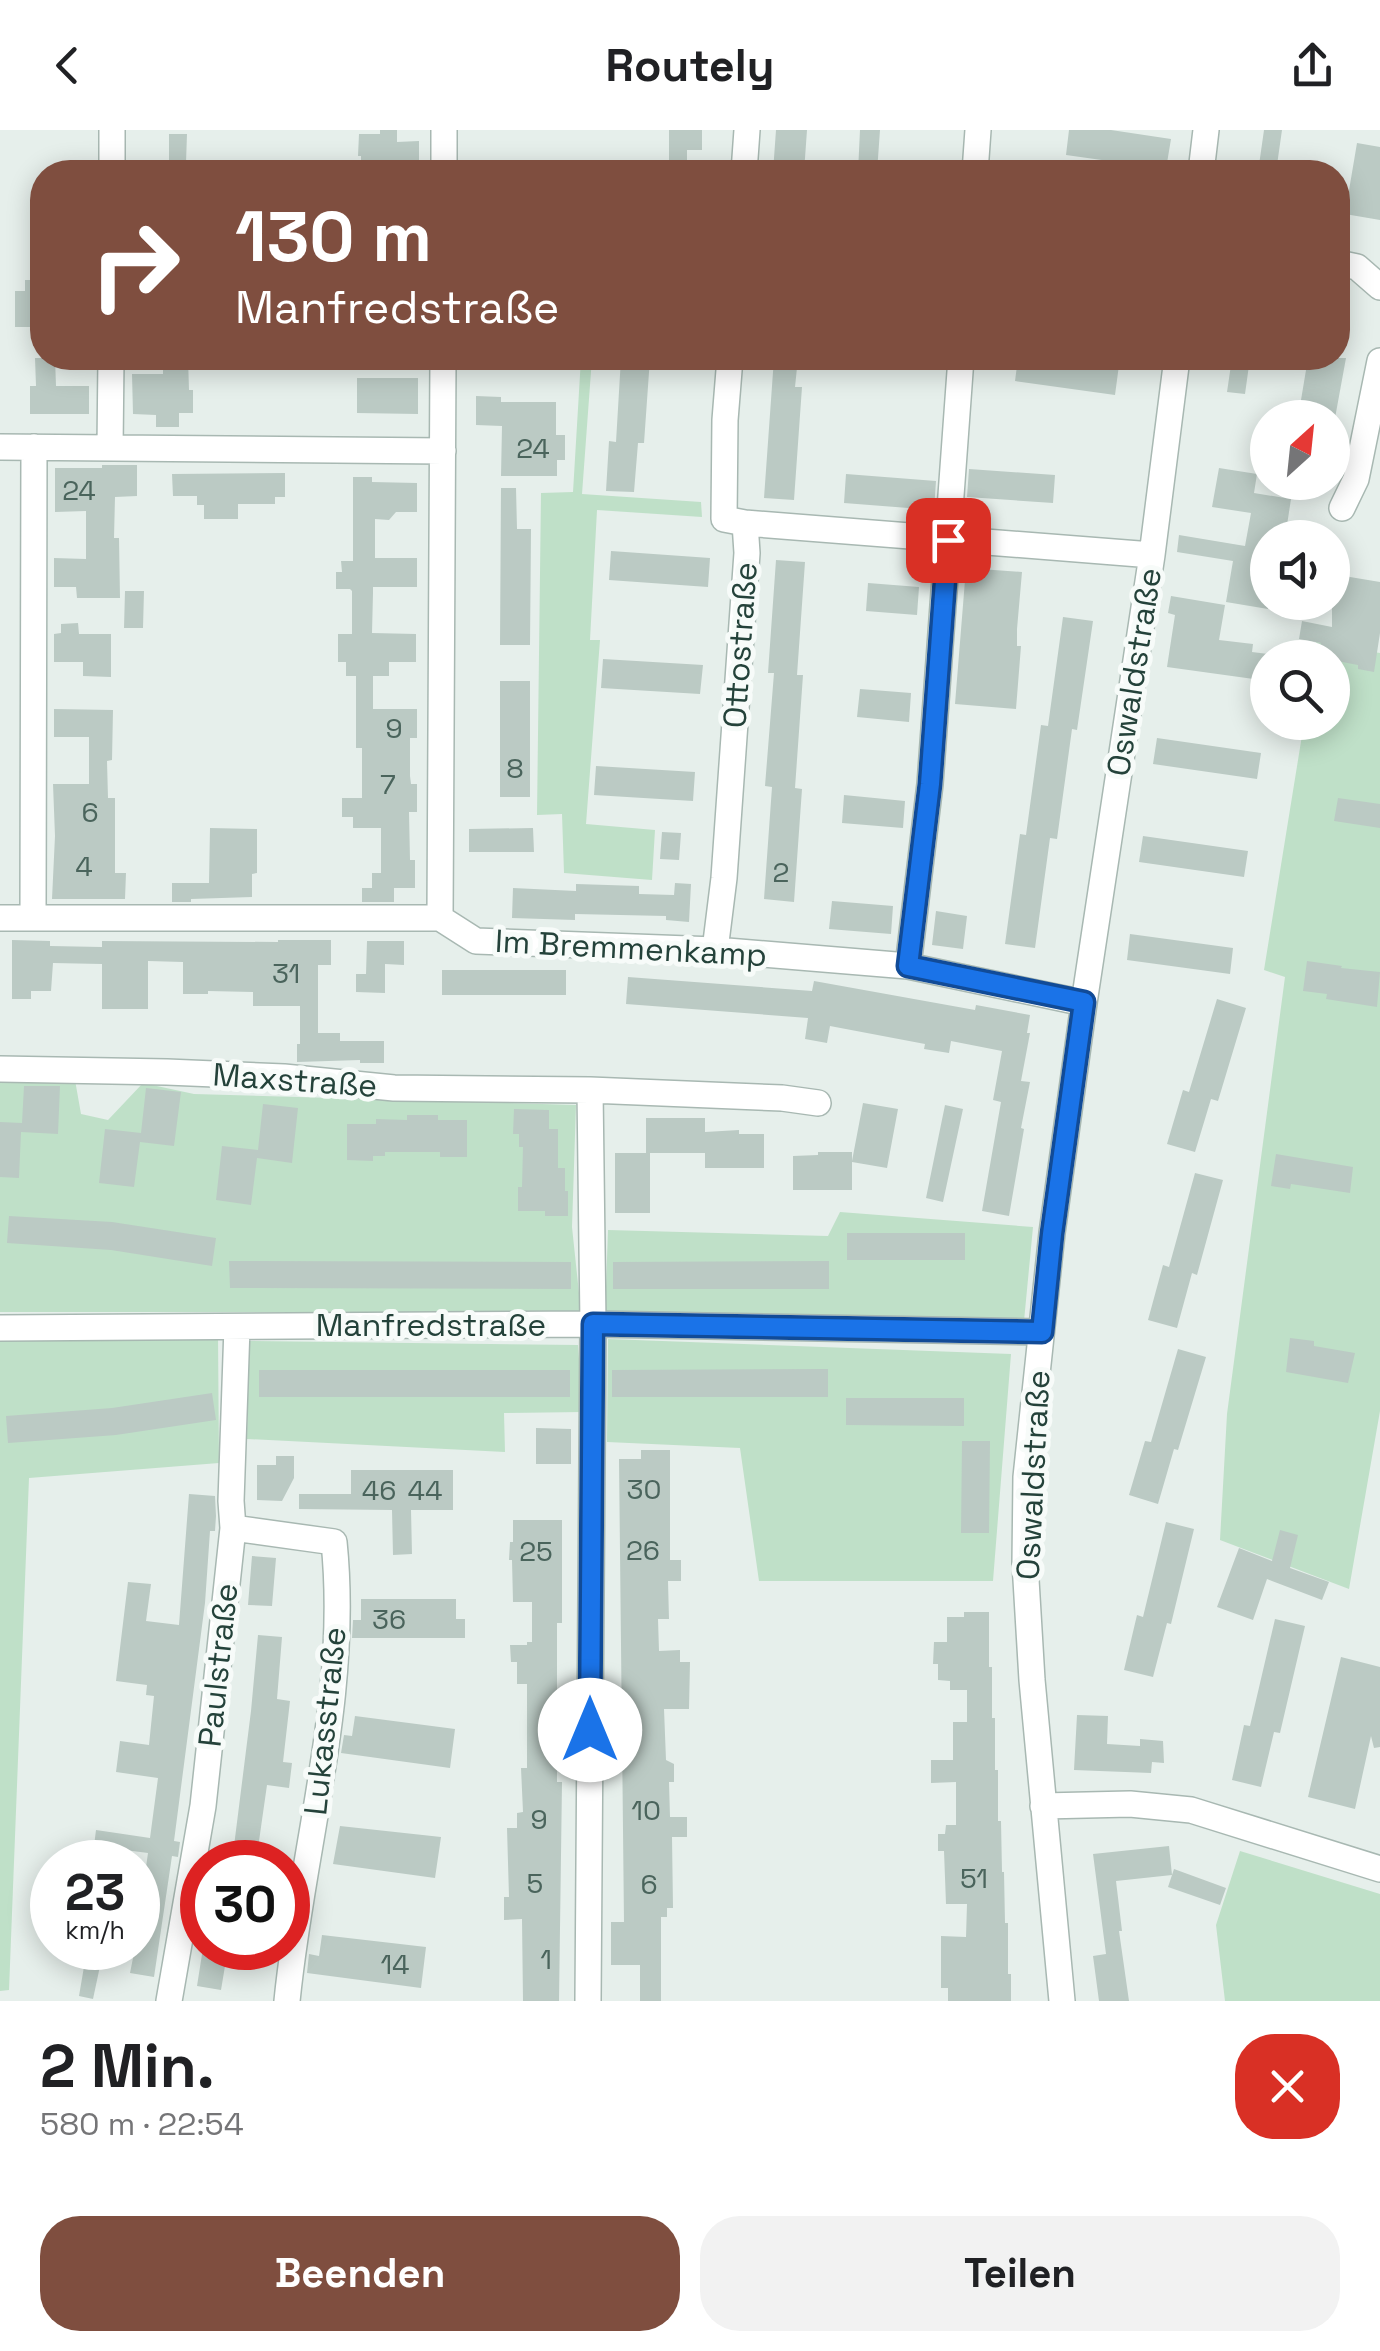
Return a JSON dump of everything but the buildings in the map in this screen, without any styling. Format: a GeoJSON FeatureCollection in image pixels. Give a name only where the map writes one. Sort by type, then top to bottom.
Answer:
{"type":"FeatureCollection","features":[{"type":"Feature","properties":{"kind":"street"},"geometry":{"type":"LineString","coordinates":[[112,130],[112,160]]}},
{"type":"Feature","properties":{"kind":"street"},"geometry":{"type":"LineString","coordinates":[[444,130],[444,160]]}},
{"type":"Feature","properties":{"kind":"street"},"geometry":{"type":"LineString","coordinates":[[745,160],[747,130]]}},
{"type":"Feature","properties":{"kind":"street"},"geometry":{"type":"LineString","coordinates":[[976,160],[978,130]]}},
{"type":"Feature","properties":{"kind":"street"},"geometry":{"type":"LineString","coordinates":[[1202,160],[1206,130]]}},
{"type":"Feature","properties":{"kind":"street"},"geometry":{"type":"LineString","coordinates":[[1350,266],[1357,267],[1380,287]]}},
{"type":"Feature","properties":{"kind":"street"},"geometry":{"type":"LineString","coordinates":[[1342,508],[1356,478],[1380,361]]}},
{"type":"Feature","properties":{"kind":"street"},"geometry":{"type":"LineString","coordinates":[[110,448],[111,370]]}},
{"type":"Feature","properties":{"kind":"street"},"geometry":{"type":"LineString","coordinates":[[440,918],[443,370]]}},
{"type":"Feature","properties":{"kind":"street","name":"Ottostraße"},"geometry":{"type":"LineString","coordinates":[[715,950],[725,868],[747,553],[746,523],[724,520],[729,370]]}},
{"type":"Feature","properties":{"kind":"street"},"geometry":{"type":"LineString","coordinates":[[908,966],[930,784],[960,370]]}},
{"type":"Feature","properties":{"kind":"street","name":"Oswaldstraße"},"geometry":{"type":"LineString","coordinates":[[1062,2001],[1032,1680],[1025,1563],[1026,1477],[1052,1234],[1176,370]]}},
{"type":"Feature","properties":{"kind":"street"},"geometry":{"type":"LineString","coordinates":[[33,918],[34,446]]}},
{"type":"Feature","properties":{"kind":"street"},"geometry":{"type":"LineString","coordinates":[[0,447],[443,451]]}},
{"type":"Feature","properties":{"kind":"street"},"geometry":{"type":"LineString","coordinates":[[746,523],[1152,555]]}},
{"type":"Feature","properties":{"kind":"street","name":"Im Bremmenkamp"},"geometry":{"type":"LineString","coordinates":[[0,918],[440,918],[476,940],[715,950],[908,966],[1084,1002]]}},
{"type":"Feature","properties":{"kind":"street","name":"Maxstraße"},"geometry":{"type":"LineString","coordinates":[[0,1069],[235,1075],[394,1088],[590,1090],[818,1103]]}},
{"type":"Feature","properties":{"kind":"street"},"geometry":{"type":"LineString","coordinates":[[588,2001],[593,1324],[590,1090]]}},
{"type":"Feature","properties":{"kind":"street","name":"Manfredstraße"},"geometry":{"type":"LineString","coordinates":[[0,1328],[593,1324],[1042,1332]]}},
{"type":"Feature","properties":{"kind":"street","name":"Paulstraße"},"geometry":{"type":"LineString","coordinates":[[169,2001],[203,1806],[233,1528],[237,1327]]}},
{"type":"Feature","properties":{"kind":"street","name":"Lukasstraße"},"geometry":{"type":"LineString","coordinates":[[233,1528],[334,1542],[339,1588],[334,1683],[287,2001]]}},
{"type":"Feature","properties":{"kind":"street"},"geometry":{"type":"LineString","coordinates":[[1043,1806],[1130,1804],[1191,1810],[1380,1869]]}},
{"type":"Feature","properties":{"kind":"green space"},"geometry":{"type":"Polygon","coordinates":[[[580,370],[591,370],[582,494],[701,502],[702,517],[597,510],[590,640],[600,640],[586,824],[655,830],[652,880],[564,873],[562,814],[537,815],[541,493],[573,492],[580,370]]]}},
{"type":"Feature","properties":{"kind":"green space"},"geometry":{"type":"Polygon","coordinates":[[[1350,648],[1380,653],[1380,1411],[1349,1589],[1220,1540],[1227,1414],[1285,977],[1264,970],[1301,740],[1350,740],[1350,648]]]}},
{"type":"Feature","properties":{"kind":"green space"},"geometry":{"type":"Polygon","coordinates":[[[0,1078],[75,1080],[81,1114],[108,1120],[143,1083],[194,1094],[576,1105],[572,1227],[581,1312],[0,1312],[0,1078]]]}},
{"type":"Feature","properties":{"kind":"green space"},"geometry":{"type":"Polygon","coordinates":[[[840,1212],[1033,1227],[1024,1321],[605,1315],[608,1230],[828,1236],[840,1212]]]}},
{"type":"Feature","properties":{"kind":"green space"},"geometry":{"type":"Polygon","coordinates":[[[218,1334],[219,1463],[29,1478],[9,1990],[0,1991],[0,1341],[218,1334]]]}},
{"type":"Feature","properties":{"kind":"green space"},"geometry":{"type":"Polygon","coordinates":[[[608,1339],[1011,1354],[993,1581],[759,1581],[740,1448],[607,1442],[608,1339]]]}},
{"type":"Feature","properties":{"kind":"green space"},"geometry":{"type":"Polygon","coordinates":[[[249,1341],[578,1345],[583,1412],[504,1413],[505,1452],[247,1439],[249,1341]]]}},
{"type":"Feature","properties":{"kind":"green space"},"geometry":{"type":"Polygon","coordinates":[[[1240,1851],[1380,1894],[1380,2001],[1225,2001],[1216,1925],[1240,1851]]]}},
{"type":"Feature","properties":{"kind":"route"},"geometry":{"type":"LineString","coordinates":[[590,1730],[593,1324],[1042,1332],[1084,1002],[908,966],[930,784],[948,540]]}}]}
